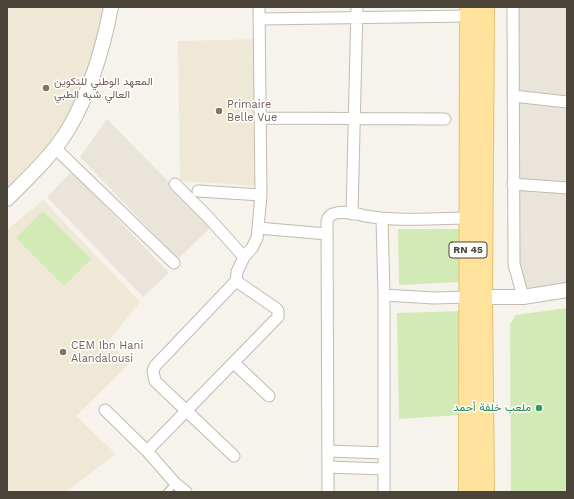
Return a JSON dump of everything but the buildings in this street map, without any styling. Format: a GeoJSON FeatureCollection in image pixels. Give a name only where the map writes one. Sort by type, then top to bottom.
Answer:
{"type":"FeatureCollection","features":[{"type":"Feature","properties":{"kind":"main road","name":"RN 45"},"geometry":{"type":"LineString","coordinates":[[468,492],[485,7]]}},
{"type":"Feature","properties":{"kind":"main road","name":"RN 45"},"geometry":{"type":"LineString","coordinates":[[469,12],[468,218],[476,297],[485,492]]}},
{"type":"Feature","properties":{"kind":"street"},"geometry":{"type":"LineString","coordinates":[[7,199],[55,148],[69,128],[88,91],[105,37],[111,7]]}},
{"type":"Feature","properties":{"kind":"street"},"geometry":{"type":"LineString","coordinates":[[234,456],[155,381],[153,371],[154,366],[236,282],[237,272],[244,257],[252,248],[256,238],[261,195],[259,7]]}},
{"type":"Feature","properties":{"kind":"street"},"geometry":{"type":"LineString","coordinates":[[513,7],[514,264],[523,297]]}},
{"type":"Feature","properties":{"kind":"street"},"geometry":{"type":"LineString","coordinates":[[259,19],[320,12],[469,12]]}},
{"type":"Feature","properties":{"kind":"street"},"geometry":{"type":"LineString","coordinates":[[352,214],[357,12]]}},
{"type":"Feature","properties":{"kind":"street"},"geometry":{"type":"LineString","coordinates":[[513,96],[567,102]]}},
{"type":"Feature","properties":{"kind":"street"},"geometry":{"type":"LineString","coordinates":[[260,118],[445,119]]}},
{"type":"Feature","properties":{"kind":"street"},"geometry":{"type":"LineString","coordinates":[[55,148],[174,263]]}},
{"type":"Feature","properties":{"kind":"street"},"geometry":{"type":"LineString","coordinates":[[175,184],[208,217],[244,257]]}},
{"type":"Feature","properties":{"kind":"street"},"geometry":{"type":"LineString","coordinates":[[513,184],[567,188]]}},
{"type":"Feature","properties":{"kind":"street"},"geometry":{"type":"LineString","coordinates":[[198,190],[261,195]]}},
{"type":"Feature","properties":{"kind":"street"},"geometry":{"type":"LineString","coordinates":[[328,492],[327,221],[329,217],[333,214],[352,214],[382,219],[468,218]]}},
{"type":"Feature","properties":{"kind":"street"},"geometry":{"type":"LineString","coordinates":[[382,219],[384,295],[384,492]]}},
{"type":"Feature","properties":{"kind":"street"},"geometry":{"type":"LineString","coordinates":[[258,228],[327,234]]}},
{"type":"Feature","properties":{"kind":"street"},"geometry":{"type":"LineString","coordinates":[[147,451],[274,323],[278,317],[279,314],[277,310],[236,282]]}},
{"type":"Feature","properties":{"kind":"street"},"geometry":{"type":"LineString","coordinates":[[384,295],[434,298],[523,297],[567,290]]}},
{"type":"Feature","properties":{"kind":"street"},"geometry":{"type":"LineString","coordinates":[[234,362],[269,396]]}},
{"type":"Feature","properties":{"kind":"street"},"geometry":{"type":"LineString","coordinates":[[105,410],[147,451],[175,483],[186,492]]}},
{"type":"Feature","properties":{"kind":"street"},"geometry":{"type":"LineString","coordinates":[[329,451],[384,454]]}},
{"type":"Feature","properties":{"kind":"street"},"geometry":{"type":"LineString","coordinates":[[328,467],[384,469]]}},
{"type":"Feature","properties":{"kind":"lane"},"geometry":{"type":"LineString","coordinates":[[167,492],[175,483]]}},
{"type":"Feature","properties":{"kind":"shaded area","name":"المعهد الوطني للتكوين العالي شبه الطبي"},"geometry":{"type":"Polygon","coordinates":[[[7,7],[105,7],[91,74],[66,121],[26,172],[7,192],[7,7]]]}},
{"type":"Feature","properties":{"kind":"shaded area"},"geometry":{"type":"Polygon","coordinates":[[[517,7],[567,7],[567,292],[527,298],[520,266],[517,7]]]}},
{"type":"Feature","properties":{"kind":"shaded area","name":"Primaire Belle Vue"},"geometry":{"type":"Polygon","coordinates":[[[259,39],[261,186],[180,181],[178,41],[259,39]]]}},
{"type":"Feature","properties":{"kind":"shaded area"},"geometry":{"type":"Polygon","coordinates":[[[107,119],[212,226],[178,259],[80,157],[107,119]]]}},
{"type":"Feature","properties":{"kind":"shaded area"},"geometry":{"type":"Polygon","coordinates":[[[72,171],[169,273],[143,297],[47,197],[72,171]]]}},
{"type":"Feature","properties":{"kind":"shaded area","name":"CEM Ibn Hani Alandalousi"},"geometry":{"type":"Polygon","coordinates":[[[43,200],[140,302],[108,342],[130,363],[76,416],[116,454],[66,492],[7,492],[7,230],[43,200]]]}},
{"type":"Feature","properties":{"kind":"green space"},"geometry":{"type":"Polygon","coordinates":[[[43,211],[91,259],[64,286],[16,238],[43,211]]]}},
{"type":"Feature","properties":{"kind":"green space"},"geometry":{"type":"Polygon","coordinates":[[[398,229],[459,229],[461,282],[399,285],[398,229]]]}},
{"type":"Feature","properties":{"kind":"green space","name":"ملعب خلفة أحمد"},"geometry":{"type":"Polygon","coordinates":[[[567,308],[567,492],[511,492],[510,324],[516,315],[567,308]]]}},
{"type":"Feature","properties":{"kind":"green space"},"geometry":{"type":"Polygon","coordinates":[[[462,311],[460,415],[399,419],[397,313],[462,311]]]}},
{"type":"Feature","properties":{"kind":"place","name":"المعهد الوطني للتكوين العالي شبه الطبي"},"geometry":{"type":"Point","coordinates":[46,88]}},
{"type":"Feature","properties":{"kind":"place","name":"Primaire Belle Vue"},"geometry":{"type":"Point","coordinates":[219,111]}},
{"type":"Feature","properties":{"kind":"place","name":"CEM Ibn Hani Alandalousi"},"geometry":{"type":"Point","coordinates":[63,352]}},
{"type":"Feature","properties":{"kind":"place","name":"ملعب خلفة أحمد"},"geometry":{"type":"Point","coordinates":[539,408]}}]}
